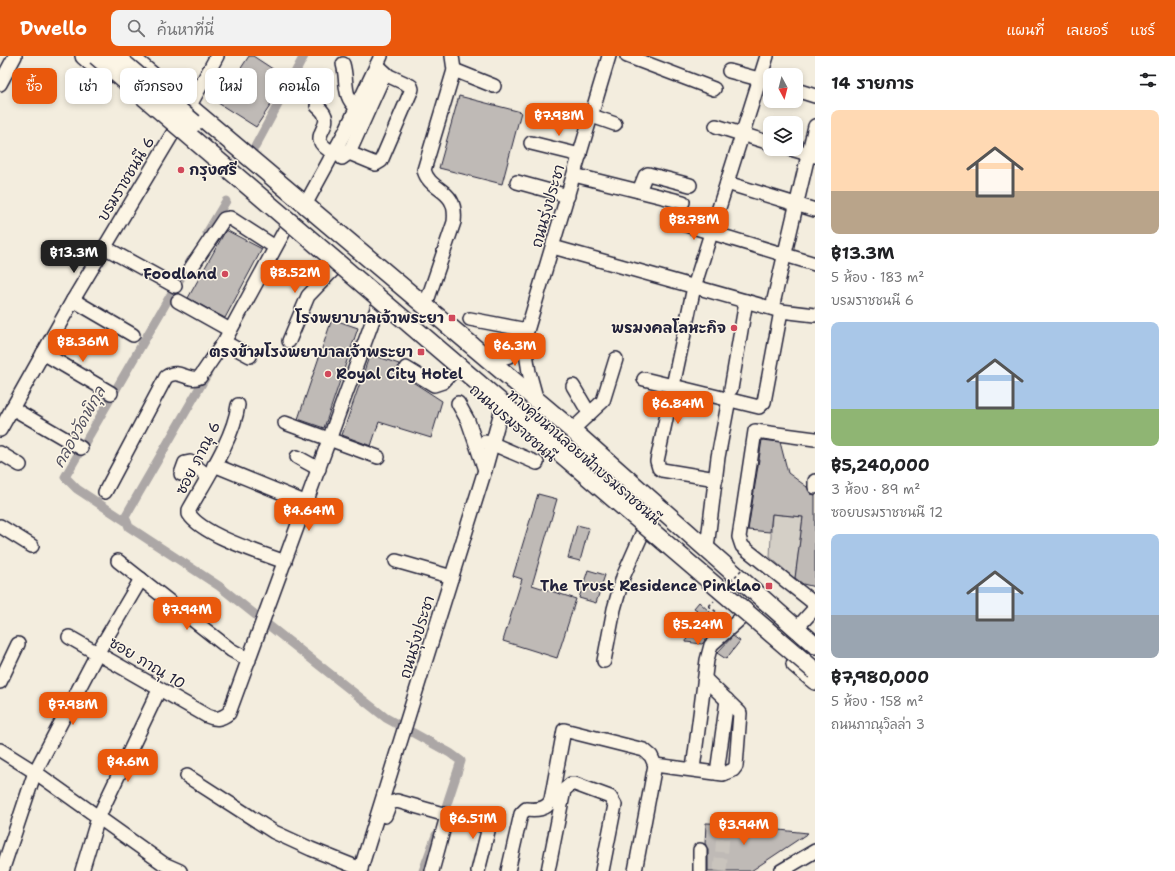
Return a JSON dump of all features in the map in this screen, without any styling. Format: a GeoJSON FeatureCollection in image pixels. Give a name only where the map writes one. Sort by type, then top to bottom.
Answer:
{"type":"FeatureCollection","features":[{"type":"Feature","properties":{"kind":"main road","name":"ถนนบรมราชชนนี"},"geometry":{"type":"LineString","coordinates":[[84,56],[815,681]]}},
{"type":"Feature","properties":{"kind":"main road","name":"ทางคู่ขนานลอยฟ้าบรมราชชนนี"},"geometry":{"type":"LineString","coordinates":[[96,56],[815,671]]}},
{"type":"Feature","properties":{"kind":"main road","name":"ทางคู่ขนานลอยฟ้าบรมราชชนนี"},"geometry":{"type":"LineString","coordinates":[[115,56],[815,656]]}},
{"type":"Feature","properties":{"kind":"main road"},"geometry":{"type":"LineString","coordinates":[[133,57],[189,107],[572,430],[815,645]]}},
{"type":"Feature","properties":{"kind":"street"},"geometry":{"type":"LineString","coordinates":[[0,84],[15,56]]}},
{"type":"Feature","properties":{"kind":"street"},"geometry":{"type":"LineString","coordinates":[[189,107],[217,56]]}},
{"type":"Feature","properties":{"kind":"street"},"geometry":{"type":"LineString","coordinates":[[425,307],[454,216],[453,203],[449,196],[426,176],[424,170],[454,70],[452,56]]}},
{"type":"Feature","properties":{"kind":"street","name":"ถนนรุ่งประชา"},"geometry":{"type":"LineString","coordinates":[[488,358],[498,359],[512,355],[517,352],[526,336],[610,56]]}},
{"type":"Feature","properties":{"kind":"street"},"geometry":{"type":"LineString","coordinates":[[627,56],[714,89]]}},
{"type":"Feature","properties":{"kind":"street"},"geometry":{"type":"LineString","coordinates":[[766,68],[767,56]]}},
{"type":"Feature","properties":{"kind":"street"},"geometry":{"type":"LineString","coordinates":[[343,64],[346,73],[348,98],[357,108]]}},
{"type":"Feature","properties":{"kind":"street"},"geometry":{"type":"LineString","coordinates":[[340,151],[357,108],[381,65]]}},
{"type":"Feature","properties":{"kind":"street"},"geometry":{"type":"LineString","coordinates":[[317,106],[325,112],[327,119],[319,141],[321,146],[376,164],[381,162],[412,89],[381,65]]}},
{"type":"Feature","properties":{"kind":"street"},"geometry":{"type":"LineString","coordinates":[[305,205],[327,166],[340,151],[381,65]]}},
{"type":"Feature","properties":{"kind":"street"},"geometry":{"type":"LineString","coordinates":[[454,70],[494,86]]}},
{"type":"Feature","properties":{"kind":"street"},"geometry":{"type":"LineString","coordinates":[[729,71],[763,80]]}},
{"type":"Feature","properties":{"kind":"street"},"geometry":{"type":"LineString","coordinates":[[716,479],[662,470],[658,466],[694,287],[742,134],[763,86]]}},
{"type":"Feature","properties":{"kind":"street"},"geometry":{"type":"LineString","coordinates":[[803,92],[815,96]]}},
{"type":"Feature","properties":{"kind":"street"},"geometry":{"type":"LineString","coordinates":[[592,116],[615,124]]}},
{"type":"Feature","properties":{"kind":"street"},"geometry":{"type":"LineString","coordinates":[[716,126],[763,141]]}},
{"type":"Feature","properties":{"kind":"street"},"geometry":{"type":"LineString","coordinates":[[644,379],[673,386],[730,394],[756,407],[762,405],[764,402],[786,255],[797,204],[812,155],[815,126]]}},
{"type":"Feature","properties":{"kind":"street","name":"บรมราชชนนี 6"},"geometry":{"type":"LineString","coordinates":[[0,430],[73,300],[173,132]]}},
{"type":"Feature","properties":{"kind":"street"},"geometry":{"type":"LineString","coordinates":[[531,143],[580,155]]}},
{"type":"Feature","properties":{"kind":"street"},"geometry":{"type":"LineString","coordinates":[[639,192],[648,174],[690,185]]}},
{"type":"Feature","properties":{"kind":"street"},"geometry":{"type":"LineString","coordinates":[[574,175],[683,202]]}},
{"type":"Feature","properties":{"kind":"street"},"geometry":{"type":"LineString","coordinates":[[517,182],[568,196]]}},
{"type":"Feature","properties":{"kind":"street"},"geometry":{"type":"LineString","coordinates":[[727,183],[815,210]]}},
{"type":"Feature","properties":{"kind":"street"},"geometry":{"type":"LineString","coordinates":[[191,268],[224,218],[230,218],[275,247]]}},
{"type":"Feature","properties":{"kind":"street"},"geometry":{"type":"LineString","coordinates":[[683,224],[815,264]]}},
{"type":"Feature","properties":{"kind":"street"},"geometry":{"type":"LineString","coordinates":[[105,492],[166,377],[170,373],[177,372],[196,379],[200,377],[224,342],[286,228]]}},
{"type":"Feature","properties":{"kind":"street"},"geometry":{"type":"LineString","coordinates":[[104,247],[174,286]]}},
{"type":"Feature","properties":{"kind":"street"},"geometry":{"type":"LineString","coordinates":[[553,247],[746,301],[777,309],[815,315]]}},
{"type":"Feature","properties":{"kind":"street"},"geometry":{"type":"LineString","coordinates":[[289,341],[308,296],[334,269]]}},
{"type":"Feature","properties":{"kind":"street"},"geometry":{"type":"LineString","coordinates":[[73,300],[134,335]]}},
{"type":"Feature","properties":{"kind":"street"},"geometry":{"type":"LineString","coordinates":[[178,300],[230,330]]}},
{"type":"Feature","properties":{"kind":"street"},"geometry":{"type":"LineString","coordinates":[[707,548],[716,479],[746,301]]}},
{"type":"Feature","properties":{"kind":"street"},"geometry":{"type":"LineString","coordinates":[[118,561],[231,650],[249,660],[378,306]]}},
{"type":"Feature","properties":{"kind":"street"},"geometry":{"type":"LineString","coordinates":[[470,319],[526,336]]}},
{"type":"Feature","properties":{"kind":"street","name":"ถนนรุ่งประชา"},"geometry":{"type":"LineString","coordinates":[[526,336],[529,372],[537,401]]}},
{"type":"Feature","properties":{"kind":"street"},"geometry":{"type":"LineString","coordinates":[[224,342],[250,356]]}},
{"type":"Feature","properties":{"kind":"street"},"geometry":{"type":"LineString","coordinates":[[43,353],[111,393]]}},
{"type":"Feature","properties":{"kind":"street"},"geometry":{"type":"LineString","coordinates":[[572,430],[606,397],[616,359]]}},
{"type":"Feature","properties":{"kind":"street"},"geometry":{"type":"LineString","coordinates":[[406,368],[434,385],[443,382],[453,371]]}},
{"type":"Feature","properties":{"kind":"street"},"geometry":{"type":"LineString","coordinates":[[573,386],[589,413]]}},
{"type":"Feature","properties":{"kind":"street"},"geometry":{"type":"LineString","coordinates":[[458,403],[468,421],[486,470]]}},
{"type":"Feature","properties":{"kind":"street","name":"ซอย ภาณุ 6"},"geometry":{"type":"LineString","coordinates":[[238,406],[234,423],[189,510],[190,516],[229,541],[285,562]]}},
{"type":"Feature","properties":{"kind":"street"},"geometry":{"type":"LineString","coordinates":[[12,408],[81,448]]}},
{"type":"Feature","properties":{"kind":"street","name":"ถนนรุ่งประชา"},"geometry":{"type":"LineString","coordinates":[[361,870],[486,470],[501,412]]}},
{"type":"Feature","properties":{"kind":"street"},"geometry":{"type":"LineString","coordinates":[[285,423],[378,457]]}},
{"type":"Feature","properties":{"kind":"street"},"geometry":{"type":"LineString","coordinates":[[815,439],[755,431],[739,537],[742,546],[815,604]]}},
{"type":"Feature","properties":{"kind":"street"},"geometry":{"type":"LineString","coordinates":[[476,441],[493,444],[537,463]]}},
{"type":"Feature","properties":{"kind":"street"},"geometry":{"type":"LineString","coordinates":[[0,453],[20,465]]}},
{"type":"Feature","properties":{"kind":"street"},"geometry":{"type":"LineString","coordinates":[[297,457],[319,469]]}},
{"type":"Feature","properties":{"kind":"street"},"geometry":{"type":"LineString","coordinates":[[181,474],[185,463],[190,462],[307,503]]}},
{"type":"Feature","properties":{"kind":"street"},"geometry":{"type":"LineString","coordinates":[[815,481],[815,487]]}},
{"type":"Feature","properties":{"kind":"street"},"geometry":{"type":"LineString","coordinates":[[0,526],[32,546]]}},
{"type":"Feature","properties":{"kind":"street"},"geometry":{"type":"LineString","coordinates":[[604,661],[614,609],[623,577],[642,534]]}},
{"type":"Feature","properties":{"kind":"street"},"geometry":{"type":"LineString","coordinates":[[396,561],[452,577]]}},
{"type":"Feature","properties":{"kind":"street"},"geometry":{"type":"LineString","coordinates":[[2,871],[35,772],[98,652],[141,579]]}},
{"type":"Feature","properties":{"kind":"street"},"geometry":{"type":"LineString","coordinates":[[796,629],[815,608]]}},
{"type":"Feature","properties":{"kind":"street"},"geometry":{"type":"LineString","coordinates":[[693,769],[711,645],[741,618]]}},
{"type":"Feature","properties":{"kind":"street","name":"ซอย ภาณุ 10"},"geometry":{"type":"LineString","coordinates":[[70,637],[98,652],[160,690],[215,720],[222,718],[229,713],[249,660]]}},
{"type":"Feature","properties":{"kind":"street"},"geometry":{"type":"LineString","coordinates":[[0,682],[18,644]]}},
{"type":"Feature","properties":{"kind":"street"},"geometry":{"type":"LineString","coordinates":[[655,765],[723,774],[733,770],[736,766],[741,718],[740,713],[705,679]]}},
{"type":"Feature","properties":{"kind":"street"},"geometry":{"type":"LineString","coordinates":[[82,871],[98,818],[160,690]]}},
{"type":"Feature","properties":{"kind":"street"},"geometry":{"type":"LineString","coordinates":[[716,773],[727,700]]}},
{"type":"Feature","properties":{"kind":"street"},"geometry":{"type":"LineString","coordinates":[[508,871],[521,814],[526,809],[542,809],[549,805],[551,800],[564,730],[644,750],[651,756],[655,765],[635,871]]}},
{"type":"Feature","properties":{"kind":"street"},"geometry":{"type":"LineString","coordinates":[[0,750],[35,772],[163,867],[180,871]]}},
{"type":"Feature","properties":{"kind":"street"},"geometry":{"type":"LineString","coordinates":[[187,776],[274,832],[361,870]]}},
{"type":"Feature","properties":{"kind":"street"},"geometry":{"type":"LineString","coordinates":[[548,871],[564,790],[571,784],[575,784],[610,797],[615,805],[602,871]]}},
{"type":"Feature","properties":{"kind":"street"},"geometry":{"type":"LineString","coordinates":[[375,822],[384,818],[392,801],[410,804],[485,826],[488,831],[478,871]]}},
{"type":"Feature","properties":{"kind":"street"},"geometry":{"type":"LineString","coordinates":[[432,871],[447,816]]}},
{"type":"Feature","properties":{"kind":"street"},"geometry":{"type":"LineString","coordinates":[[700,850],[700,871]]}},
{"type":"Feature","properties":{"kind":"street"},"geometry":{"type":"LineString","coordinates":[[781,871],[815,851]]}},
{"type":"Feature","properties":{"kind":"path"},"geometry":{"type":"LineString","coordinates":[[709,606],[720,615]]}},
{"type":"Feature","properties":{"kind":"shaded area"},"geometry":{"type":"Polygon","coordinates":[[[772,514],[803,517],[795,579],[770,557],[772,514]]]}},
{"type":"Feature","properties":{"kind":"building"},"geometry":{"type":"Polygon","coordinates":[[[249,56],[253,56],[271,68],[265,68],[265,104],[271,104],[256,127],[220,104],[257,104],[257,68],[241,68],[249,56]]]}},
{"type":"Feature","properties":{"kind":"building"},"geometry":{"type":"Polygon","coordinates":[[[459,96],[521,112],[502,184],[439,168],[459,96]]]}},
{"type":"Feature","properties":{"kind":"building","name":"Foodland"},"geometry":{"type":"Polygon","coordinates":[[[226,230],[262,249],[225,318],[188,298],[226,230]]]}},
{"type":"Feature","properties":{"kind":"building","name":"Royal City Hotel"},"geometry":{"type":"Polygon","coordinates":[[[332,319],[358,328],[324,428],[298,419],[332,319]]]}},
{"type":"Feature","properties":{"kind":"building"},"geometry":{"type":"Polygon","coordinates":[[[370,354],[399,364],[398,368],[402,375],[442,401],[431,438],[379,422],[371,446],[342,435],[370,354]]]}},
{"type":"Feature","properties":{"kind":"building"},"geometry":{"type":"Polygon","coordinates":[[[762,440],[780,442],[788,473],[807,487],[811,494],[815,495],[815,587],[803,584],[795,578],[803,517],[772,514],[770,532],[748,530],[762,440]]]}},
{"type":"Feature","properties":{"kind":"building"},"geometry":{"type":"Polygon","coordinates":[[[538,494],[557,499],[532,585],[576,599],[557,658],[503,641],[522,579],[513,576],[538,494]]]}},
{"type":"Feature","properties":{"kind":"building"},"geometry":{"type":"Polygon","coordinates":[[[577,525],[589,528],[580,561],[568,558],[577,525]]]}},
{"type":"Feature","properties":{"kind":"building"},"geometry":{"type":"Polygon","coordinates":[[[588,570],[605,575],[596,603],[579,598],[588,570]]]}},
{"type":"Feature","properties":{"kind":"building"},"geometry":{"type":"Polygon","coordinates":[[[699,602],[721,622],[702,644],[686,642],[689,623],[687,621],[697,610],[694,608],[699,602]]]}},
{"type":"Feature","properties":{"kind":"building"},"geometry":{"type":"Polygon","coordinates":[[[733,636],[740,641],[726,659],[717,653],[733,636]]]}},
{"type":"Feature","properties":{"kind":"building"},"geometry":{"type":"Polygon","coordinates":[[[706,823],[741,824],[741,826],[808,833],[751,871],[708,871],[708,850],[705,844],[706,823]]]}},
{"type":"Feature","properties":{"kind":"waterway","name":"คลองวัดพิกุล"},"geometry":{"type":"LineString","coordinates":[[255,147],[304,56]]}},
{"type":"Feature","properties":{"kind":"waterway","name":"คลองวัดพิกุล"},"geometry":{"type":"LineString","coordinates":[[207,233],[226,201]]}},
{"type":"Feature","properties":{"kind":"waterway","name":"คลองวัดพิกุล"},"geometry":{"type":"LineString","coordinates":[[127,522],[77,489],[65,477],[191,260]]}},
{"type":"Feature","properties":{"kind":"waterway"},"geometry":{"type":"LineString","coordinates":[[208,373],[125,517],[129,527],[219,586],[386,718],[450,753],[461,761],[442,819]]}},
{"type":"Feature","properties":{"kind":"waterway"},"geometry":{"type":"LineString","coordinates":[[423,871],[436,835]]}},
{"type":"Feature","properties":{"kind":"tunnel"},"geometry":{"type":"LineString","coordinates":[[720,871],[724,825]]}},
{"type":"Feature","properties":{"kind":"place","name":"กรุงศรี"},"geometry":{"type":"Point","coordinates":[181,170]}},
{"type":"Feature","properties":{"kind":"place","name":"Foodland"},"geometry":{"type":"Point","coordinates":[225,274]}},
{"type":"Feature","properties":{"kind":"place","name":"โรงพยาบาลเจ้าพระยา"},"geometry":{"type":"Point","coordinates":[452,318]}},
{"type":"Feature","properties":{"kind":"place","name":"พรมงคลโลหะกิจ"},"geometry":{"type":"Point","coordinates":[734,328]}},
{"type":"Feature","properties":{"kind":"place","name":"ตรงข้ามโรงพยาบาลเจ้าพระยา"},"geometry":{"type":"Point","coordinates":[421,352]}},
{"type":"Feature","properties":{"kind":"place","name":"Royal City Hotel"},"geometry":{"type":"Point","coordinates":[328,374]}},
{"type":"Feature","properties":{"kind":"place","name":"The Trust Residence Pinklao"},"geometry":{"type":"Point","coordinates":[769,586]}}]}
